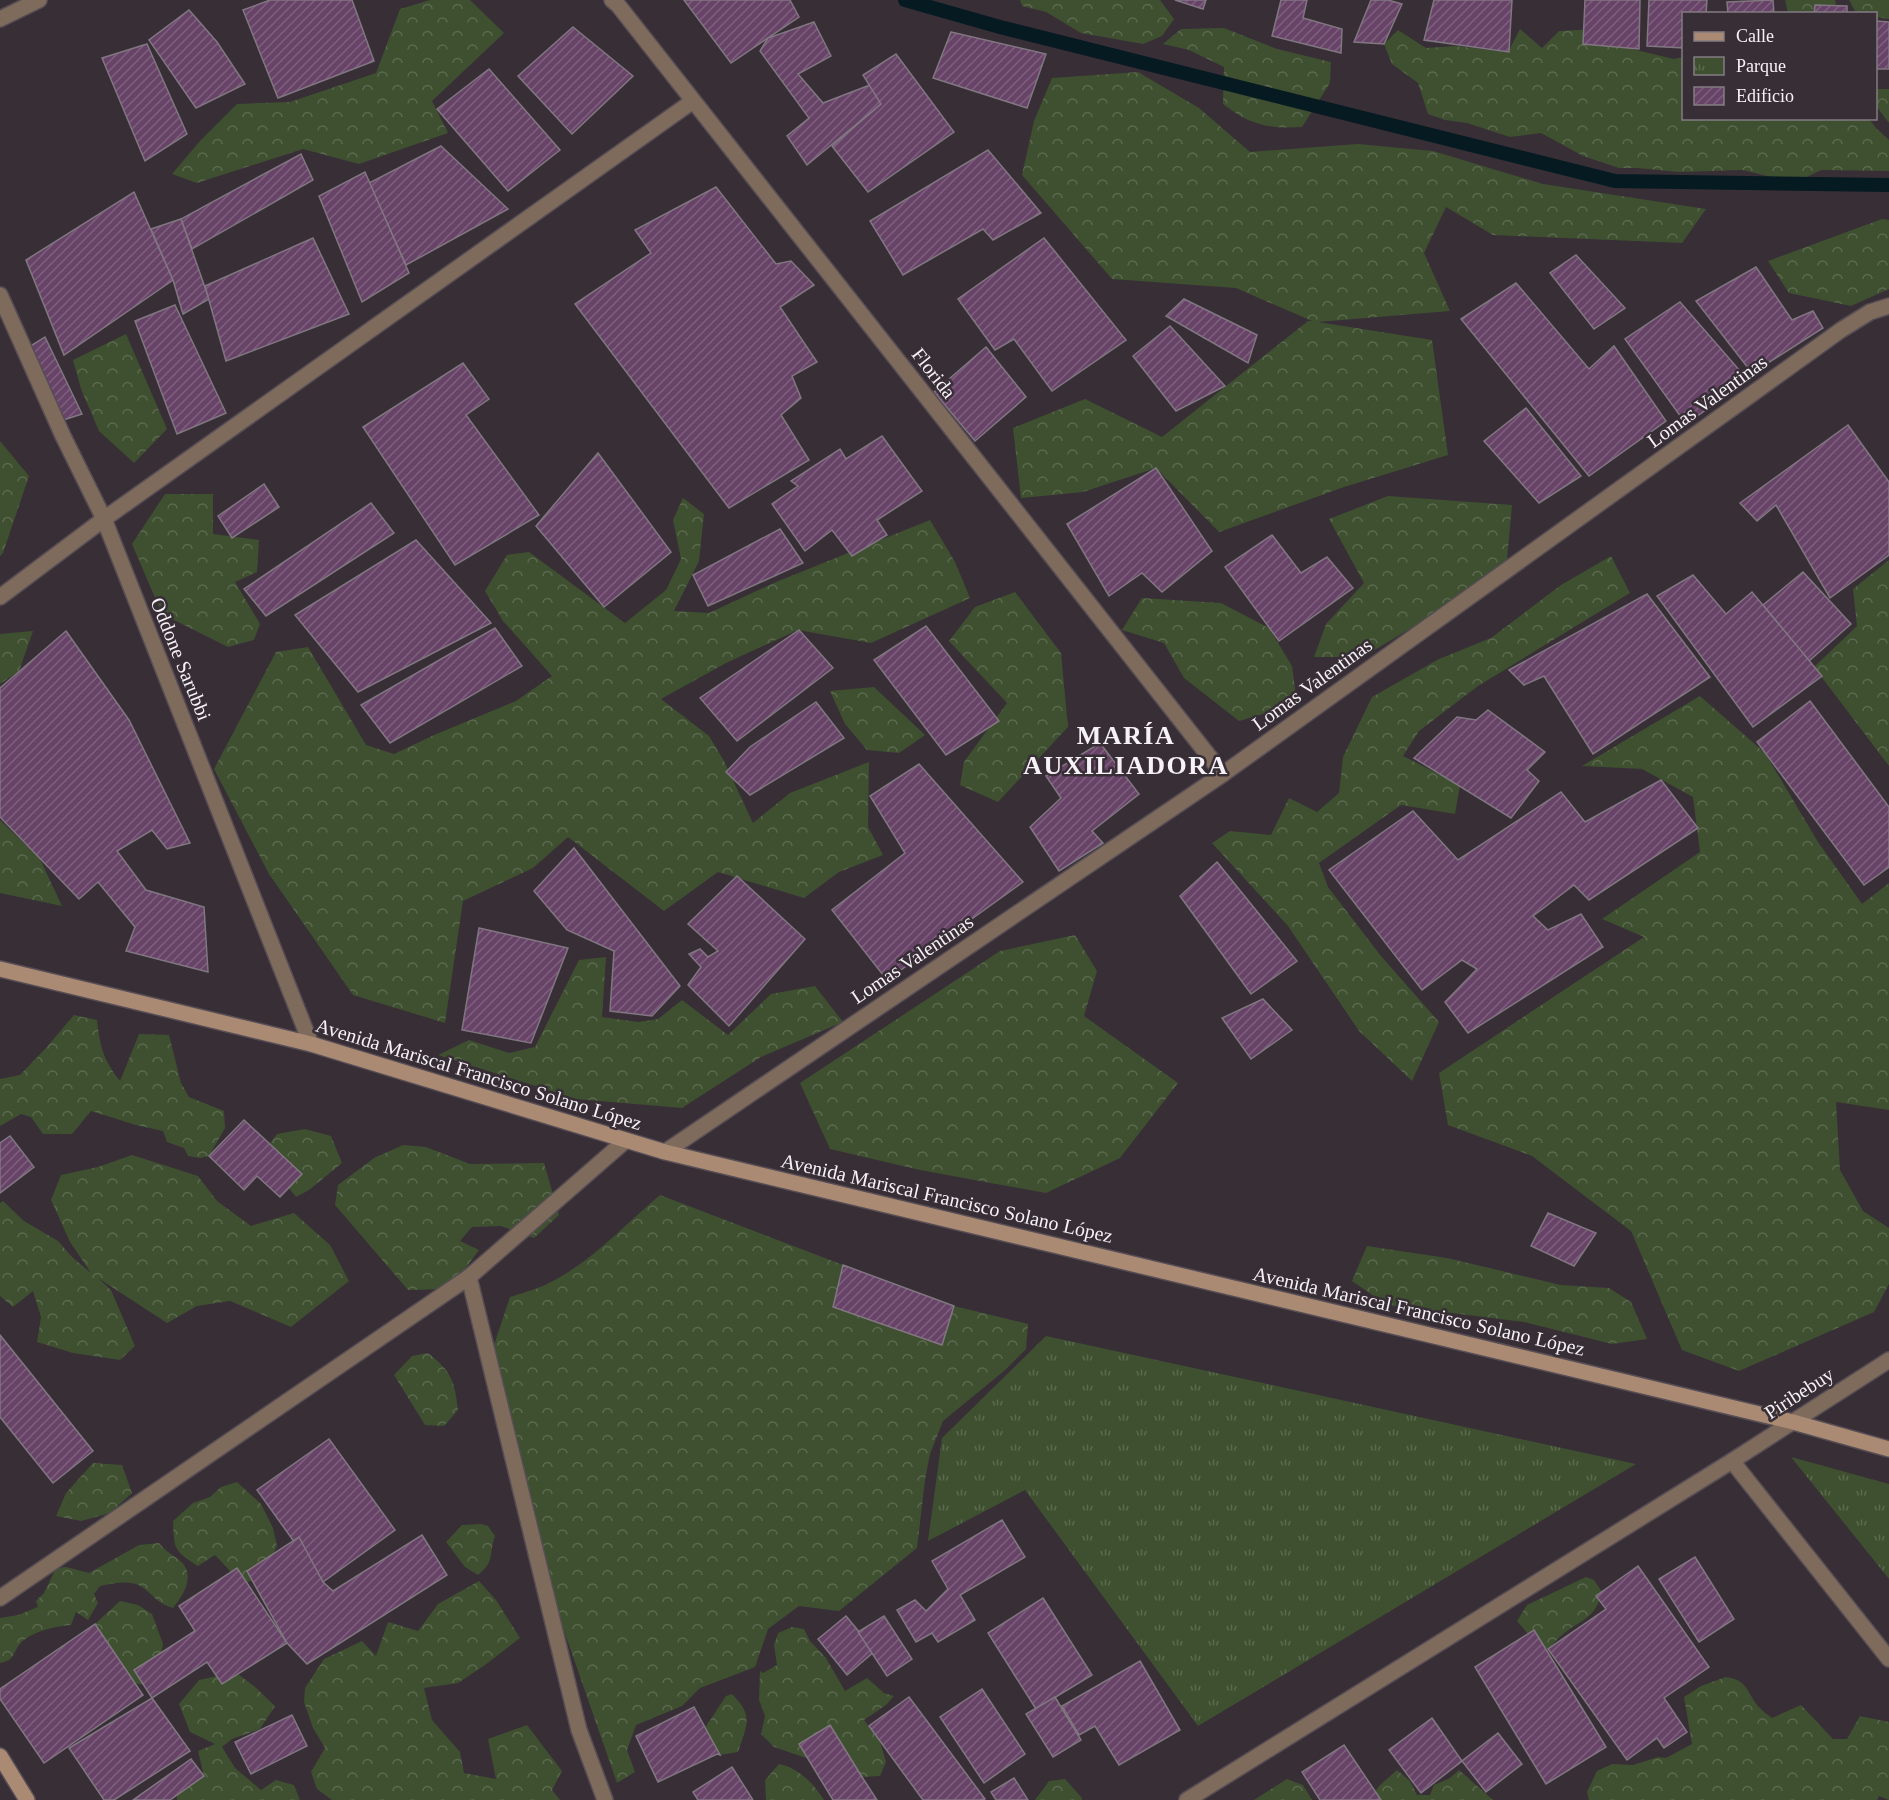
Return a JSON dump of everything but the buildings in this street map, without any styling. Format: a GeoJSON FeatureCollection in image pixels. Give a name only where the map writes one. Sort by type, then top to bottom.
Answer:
{"type":"FeatureCollection","features":[{"type":"Feature","properties":{"kind":"street"},"geometry":{"type":"LineString","coordinates":[[0,19],[39,0]]}},
{"type":"Feature","properties":{"kind":"street","name":"Florida"},"geometry":{"type":"LineString","coordinates":[[612,0],[1223,774]]}},
{"type":"Feature","properties":{"kind":"street"},"geometry":{"type":"LineString","coordinates":[[0,597],[104,519],[693,101]]}},
{"type":"Feature","properties":{"kind":"street","name":"Oddone Sarubbi"},"geometry":{"type":"LineString","coordinates":[[0,295],[63,436],[104,519],[311,1044]]}},
{"type":"Feature","properties":{"kind":"street","name":"Lomas Valentinas"},"geometry":{"type":"LineString","coordinates":[[665,1152],[1223,774],[1841,330],[1870,312],[1889,306]]}},
{"type":"Feature","properties":{"kind":"street","name":"Avenida Mariscal Francisco Solano López"},"geometry":{"type":"LineString","coordinates":[[0,969],[311,1044],[665,1152],[1793,1422],[1889,1449]]}},
{"type":"Feature","properties":{"kind":"street"},"geometry":{"type":"LineString","coordinates":[[0,1598],[469,1277],[625,1141]]}},
{"type":"Feature","properties":{"kind":"street"},"geometry":{"type":"LineString","coordinates":[[469,1277],[579,1730],[605,1800]]}},
{"type":"Feature","properties":{"kind":"street","name":"Piribebuy"},"geometry":{"type":"LineString","coordinates":[[1188,1800],[1732,1461],[1889,1360]]}},
{"type":"Feature","properties":{"kind":"street"},"geometry":{"type":"LineString","coordinates":[[1732,1461],[1889,1659]]}},
{"type":"Feature","properties":{"kind":"street"},"geometry":{"type":"LineString","coordinates":[[0,1756],[27,1800]]}},
{"type":"Feature","properties":{"kind":"green space"},"geometry":{"type":"Polygon","coordinates":[[[430,0],[470,0],[504,33],[432,101],[448,133],[359,164],[303,149],[197,183],[172,174],[200,141],[237,104],[290,102],[376,73],[400,9],[430,0]]]}},
{"type":"Feature","properties":{"kind":"green space"},"geometry":{"type":"Polygon","coordinates":[[[1020,0],[1160,0],[1174,19],[1162,36],[1143,44],[1081,33],[1046,12],[1022,6],[1020,0]]]}},
{"type":"Feature","properties":{"kind":"green space"},"geometry":{"type":"Polygon","coordinates":[[[1785,0],[1835,0],[1836,3],[1830,12],[1788,12],[1785,0]]]}},
{"type":"Feature","properties":{"kind":"green space"},"geometry":{"type":"Polygon","coordinates":[[[1849,0],[1889,0],[1889,19],[1877,17],[1877,12],[1855,12],[1849,0]]]}},
{"type":"Feature","properties":{"kind":"green space"},"geometry":{"type":"Polygon","coordinates":[[[1224,28],[1277,49],[1331,62],[1330,83],[1302,127],[1269,126],[1242,117],[1223,104],[1224,67],[1189,50],[1163,44],[1181,29],[1224,28]]]}},
{"type":"Feature","properties":{"kind":"green space"},"geometry":{"type":"Polygon","coordinates":[[[1520,29],[1542,48],[1559,31],[1598,29],[1611,44],[1674,59],[1682,57],[1682,120],[1870,120],[1889,140],[1889,171],[1821,170],[1795,183],[1743,170],[1679,172],[1619,168],[1583,156],[1541,133],[1510,137],[1467,123],[1445,120],[1428,114],[1418,83],[1392,64],[1384,44],[1398,30],[1426,48],[1455,46],[1508,52],[1520,29]]]}},
{"type":"Feature","properties":{"kind":"green space"},"geometry":{"type":"Polygon","coordinates":[[[1138,72],[1199,108],[1250,152],[1358,144],[1433,151],[1543,184],[1706,209],[1682,243],[1493,235],[1446,207],[1424,253],[1450,311],[1318,322],[1432,340],[1448,455],[1344,487],[1219,532],[1156,468],[1083,492],[1021,498],[1013,428],[1085,399],[1162,437],[1308,321],[1312,321],[1236,288],[1112,279],[1022,175],[1034,121],[1052,78],[1138,72]]]}},
{"type":"Feature","properties":{"kind":"green space"},"geometry":{"type":"Polygon","coordinates":[[[1877,89],[1889,89],[1889,123],[1877,107],[1877,89]]]}},
{"type":"Feature","properties":{"kind":"green space"},"geometry":{"type":"Polygon","coordinates":[[[1882,219],[1889,220],[1889,289],[1851,306],[1789,293],[1768,261],[1882,219]]]}},
{"type":"Feature","properties":{"kind":"green space"},"geometry":{"type":"Polygon","coordinates":[[[126,334],[167,429],[134,463],[99,431],[81,389],[73,360],[126,334]]]}},
{"type":"Feature","properties":{"kind":"green space"},"geometry":{"type":"Polygon","coordinates":[[[0,441],[29,476],[0,556],[0,441]]]}},
{"type":"Feature","properties":{"kind":"green space"},"geometry":{"type":"Polygon","coordinates":[[[165,494],[213,494],[213,534],[259,540],[257,572],[235,582],[260,624],[254,640],[228,647],[162,614],[132,544],[165,494]]]}},
{"type":"Feature","properties":{"kind":"green space"},"geometry":{"type":"Polygon","coordinates":[[[1388,496],[1512,505],[1506,571],[1363,657],[1314,657],[1326,624],[1364,583],[1329,519],[1388,496]]]}},
{"type":"Feature","properties":{"kind":"green space"},"geometry":{"type":"Polygon","coordinates":[[[683,498],[704,514],[699,561],[674,611],[709,613],[776,582],[930,520],[955,562],[970,598],[871,643],[798,630],[726,663],[661,699],[709,736],[724,761],[753,823],[790,793],[869,762],[868,827],[883,855],[839,872],[804,898],[718,872],[664,911],[568,837],[533,868],[463,901],[445,1023],[353,995],[269,874],[214,769],[276,652],[308,647],[366,745],[394,754],[516,701],[552,676],[503,621],[485,591],[507,555],[529,552],[625,623],[666,590],[681,559],[673,520],[683,498]]]}},
{"type":"Feature","properties":{"kind":"green space"},"geometry":{"type":"Polygon","coordinates":[[[1611,556],[1630,593],[1478,686],[1419,731],[1403,756],[1460,785],[1455,814],[1401,805],[1319,863],[1328,887],[1381,956],[1439,1022],[1412,1081],[1359,1031],[1288,926],[1212,843],[1230,831],[1271,835],[1289,798],[1317,812],[1339,793],[1343,757],[1372,697],[1439,659],[1491,638],[1561,585],[1611,556]]]}},
{"type":"Feature","properties":{"kind":"green space"},"geometry":{"type":"Polygon","coordinates":[[[1889,560],[1889,766],[1814,667],[1857,626],[1853,589],[1889,560]]]}},
{"type":"Feature","properties":{"kind":"green space"},"geometry":{"type":"Polygon","coordinates":[[[1015,592],[1061,653],[1068,727],[998,802],[960,785],[964,762],[1007,703],[949,641],[975,607],[1015,592]]]}},
{"type":"Feature","properties":{"kind":"green space"},"geometry":{"type":"Polygon","coordinates":[[[1142,598],[1221,603],[1269,628],[1292,666],[1297,704],[1239,721],[1184,678],[1164,643],[1122,630],[1142,598]]]}},
{"type":"Feature","properties":{"kind":"green space"},"geometry":{"type":"Polygon","coordinates":[[[33,631],[19,671],[0,684],[0,634],[33,631]]]}},
{"type":"Feature","properties":{"kind":"green space"},"geometry":{"type":"Polygon","coordinates":[[[874,687],[925,735],[899,753],[867,750],[845,724],[830,691],[874,687]]]}},
{"type":"Feature","properties":{"kind":"green space"},"geometry":{"type":"Polygon","coordinates":[[[1700,696],[1765,753],[1818,842],[1862,904],[1889,883],[1889,1110],[1836,1102],[1840,1170],[1863,1211],[1889,1228],[1889,1284],[1874,1312],[1739,1371],[1682,1350],[1631,1231],[1532,1156],[1448,1125],[1439,1073],[1644,937],[1602,919],[1700,852],[1693,797],[1642,769],[1582,766],[1700,696]]]}},
{"type":"Feature","properties":{"kind":"green space"},"geometry":{"type":"Polygon","coordinates":[[[0,820],[40,859],[62,906],[0,893],[0,820]]]}},
{"type":"Feature","properties":{"kind":"green space"},"geometry":{"type":"Polygon","coordinates":[[[1075,935],[1097,971],[1084,1016],[1178,1083],[1120,1158],[1046,1193],[920,1170],[830,1149],[800,1083],[1000,951],[1075,935]]]}},
{"type":"Feature","properties":{"kind":"green space"},"geometry":{"type":"Polygon","coordinates":[[[606,957],[602,1017],[638,1022],[658,1019],[682,1000],[728,1035],[771,994],[815,986],[843,1022],[761,1057],[682,1108],[576,1099],[438,1055],[469,1040],[509,1053],[535,1047],[579,960],[606,957]]]}},
{"type":"Feature","properties":{"kind":"green space"},"geometry":{"type":"Polygon","coordinates":[[[74,1015],[97,1020],[103,1052],[120,1081],[139,1034],[169,1035],[181,1083],[189,1097],[224,1111],[225,1128],[209,1156],[200,1158],[188,1156],[184,1148],[167,1142],[163,1131],[91,1111],[72,1134],[43,1134],[31,1117],[21,1114],[0,1126],[0,1079],[20,1075],[74,1015]]]}},
{"type":"Feature","properties":{"kind":"green space"},"geometry":{"type":"Polygon","coordinates":[[[305,1129],[331,1136],[342,1163],[309,1190],[296,1197],[270,1165],[267,1147],[277,1134],[305,1129]]]}},
{"type":"Feature","properties":{"kind":"green space"},"geometry":{"type":"Polygon","coordinates":[[[403,1145],[426,1147],[470,1164],[544,1163],[559,1215],[534,1238],[501,1226],[472,1227],[460,1241],[479,1250],[450,1289],[408,1290],[335,1205],[338,1185],[374,1158],[403,1145]]]}},
{"type":"Feature","properties":{"kind":"green space"},"geometry":{"type":"Polygon","coordinates":[[[132,1155],[198,1176],[217,1201],[251,1226],[294,1213],[330,1245],[349,1281],[291,1327],[230,1301],[197,1306],[167,1323],[98,1278],[111,1290],[135,1346],[120,1360],[73,1353],[37,1342],[41,1317],[33,1291],[13,1307],[0,1296],[0,1203],[3,1201],[24,1221],[58,1241],[91,1273],[70,1242],[51,1200],[61,1175],[98,1167],[132,1155]]]}},
{"type":"Feature","properties":{"kind":"green space"},"geometry":{"type":"Polygon","coordinates":[[[660,1195],[843,1265],[833,1307],[941,1345],[954,1306],[1028,1324],[1026,1349],[1004,1371],[943,1421],[930,1454],[917,1548],[839,1611],[799,1606],[768,1629],[755,1667],[700,1688],[682,1706],[636,1725],[627,1750],[635,1772],[617,1783],[529,1530],[491,1354],[510,1297],[545,1285],[577,1266],[606,1244],[660,1195]]]}},
{"type":"Feature","properties":{"kind":"green space"},"geometry":{"type":"Polygon","coordinates":[[[1367,1246],[1447,1258],[1561,1285],[1609,1288],[1631,1302],[1647,1339],[1612,1344],[1524,1322],[1387,1305],[1352,1281],[1367,1246]]]}},
{"type":"Feature","properties":{"kind":"green space"},"geometry":{"type":"Polygon","coordinates":[[[1046,1336],[1636,1464],[1198,1726],[1025,1490],[928,1541],[942,1438],[1046,1336]]]}},
{"type":"Feature","properties":{"kind":"green space"},"geometry":{"type":"Polygon","coordinates":[[[428,1353],[447,1371],[455,1391],[458,1410],[444,1426],[425,1425],[394,1375],[412,1356],[428,1353]]]}},
{"type":"Feature","properties":{"kind":"green space"},"geometry":{"type":"Polygon","coordinates":[[[1791,1457],[1889,1484],[1889,1579],[1791,1457]]]}},
{"type":"Feature","properties":{"kind":"green space"},"geometry":{"type":"Polygon","coordinates":[[[93,1463],[122,1465],[132,1493],[110,1513],[81,1521],[56,1516],[66,1493],[93,1463]]]}},
{"type":"Feature","properties":{"kind":"green space"},"geometry":{"type":"Polygon","coordinates":[[[237,1482],[261,1504],[273,1528],[277,1546],[268,1565],[254,1580],[247,1582],[231,1572],[215,1555],[198,1566],[180,1553],[174,1538],[173,1521],[193,1503],[210,1497],[221,1487],[237,1482]]]}},
{"type":"Feature","properties":{"kind":"green space"},"geometry":{"type":"Polygon","coordinates":[[[462,1525],[488,1526],[495,1536],[489,1561],[478,1575],[465,1567],[446,1542],[462,1525]]]}},
{"type":"Feature","properties":{"kind":"green space"},"geometry":{"type":"Polygon","coordinates":[[[159,1543],[182,1562],[187,1570],[186,1588],[173,1608],[132,1583],[100,1586],[94,1594],[98,1603],[88,1620],[76,1612],[71,1625],[59,1626],[34,1634],[20,1643],[10,1659],[0,1663],[0,1618],[18,1615],[38,1607],[36,1601],[44,1593],[56,1568],[66,1567],[89,1573],[139,1545],[159,1543]]]}},
{"type":"Feature","properties":{"kind":"green space"},"geometry":{"type":"Polygon","coordinates":[[[1586,1577],[1594,1580],[1602,1592],[1591,1614],[1562,1635],[1548,1649],[1535,1642],[1517,1621],[1527,1605],[1586,1577]]]}},
{"type":"Feature","properties":{"kind":"green space"},"geometry":{"type":"Polygon","coordinates":[[[479,1581],[496,1600],[520,1638],[458,1683],[424,1688],[432,1720],[460,1752],[464,1773],[496,1779],[488,1739],[527,1725],[562,1771],[552,1790],[560,1800],[332,1800],[317,1789],[311,1772],[325,1748],[313,1728],[304,1702],[305,1688],[324,1659],[362,1641],[376,1656],[388,1622],[418,1631],[438,1604],[479,1581]]]}},
{"type":"Feature","properties":{"kind":"green space"},"geometry":{"type":"Polygon","coordinates":[[[120,1601],[138,1605],[152,1614],[163,1644],[161,1654],[144,1685],[123,1681],[94,1638],[95,1624],[120,1601]]]}},
{"type":"Feature","properties":{"kind":"green space"},"geometry":{"type":"Polygon","coordinates":[[[792,1627],[804,1629],[810,1641],[826,1658],[845,1691],[867,1678],[884,1693],[894,1696],[886,1705],[864,1720],[880,1742],[886,1762],[880,1776],[862,1777],[774,1747],[761,1734],[765,1716],[759,1700],[760,1671],[763,1673],[777,1665],[774,1645],[778,1633],[792,1627]]]}},
{"type":"Feature","properties":{"kind":"green space"},"geometry":{"type":"Polygon","coordinates":[[[235,1672],[275,1706],[260,1729],[232,1739],[222,1747],[235,1768],[261,1790],[276,1780],[294,1785],[300,1800],[177,1800],[178,1785],[204,1776],[198,1751],[215,1744],[190,1732],[179,1704],[199,1680],[235,1672]]]}},
{"type":"Feature","properties":{"kind":"green space"},"geometry":{"type":"Polygon","coordinates":[[[1726,1677],[1742,1683],[1757,1705],[1772,1718],[1801,1705],[1833,1739],[1847,1739],[1860,1716],[1889,1722],[1889,1800],[1879,1796],[1877,1800],[1589,1800],[1587,1792],[1597,1771],[1612,1764],[1633,1765],[1658,1757],[1666,1758],[1692,1744],[1684,1697],[1701,1686],[1726,1677]]]}},
{"type":"Feature","properties":{"kind":"green space"},"geometry":{"type":"Polygon","coordinates":[[[732,1694],[746,1715],[746,1728],[738,1752],[720,1755],[697,1740],[726,1696],[732,1694]]]}},
{"type":"Feature","properties":{"kind":"green space"},"geometry":{"type":"Polygon","coordinates":[[[779,1764],[793,1769],[805,1778],[824,1800],[766,1800],[765,1780],[779,1764]]]}},
{"type":"Feature","properties":{"kind":"green space"},"geometry":{"type":"Polygon","coordinates":[[[1397,1770],[1410,1781],[1417,1795],[1430,1795],[1434,1785],[1450,1778],[1459,1770],[1493,1800],[1370,1800],[1379,1786],[1397,1770]]]}},
{"type":"Feature","properties":{"kind":"green space"},"geometry":{"type":"Polygon","coordinates":[[[1065,1779],[1082,1800],[1035,1800],[1049,1781],[1065,1779]]]}},
{"type":"Feature","properties":{"kind":"green space"},"geometry":{"type":"Polygon","coordinates":[[[1287,1779],[1303,1785],[1312,1800],[1254,1800],[1287,1779]]]}},
{"type":"Feature","properties":{"kind":"waterway"},"geometry":{"type":"LineString","coordinates":[[905,0],[1000,27],[1615,181],[1889,185]]}},
{"type":"Feature","properties":{"kind":"district","name":"MARÍA AUXILIADORA"},"geometry":{"type":"Point","coordinates":[1126,750]}}]}
